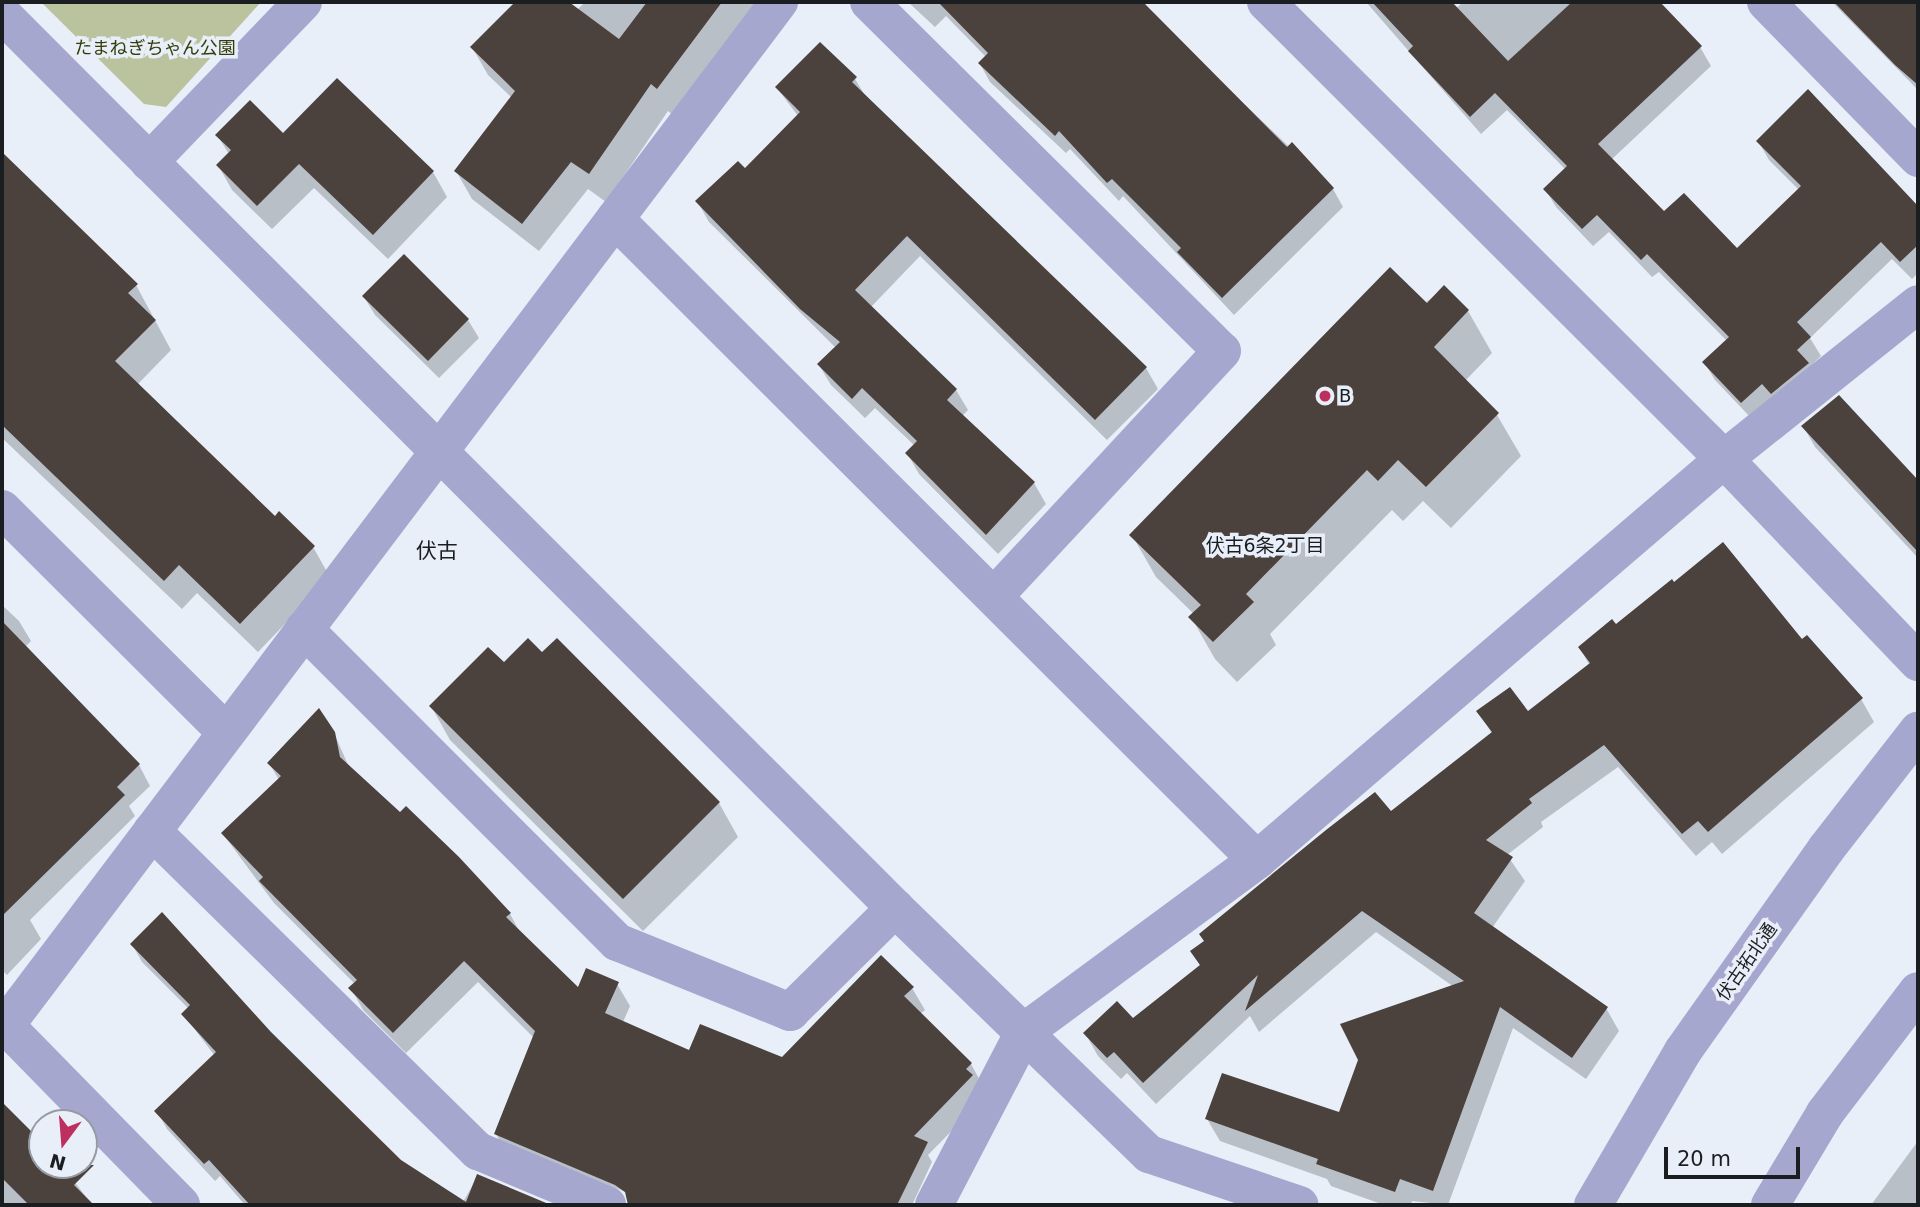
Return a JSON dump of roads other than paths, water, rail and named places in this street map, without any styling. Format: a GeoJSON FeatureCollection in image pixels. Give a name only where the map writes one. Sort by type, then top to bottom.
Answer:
{"type":"FeatureCollection","features":[{"type":"Feature","properties":{"kind":"street"},"geometry":{"type":"LineString","coordinates":[[149,162],[303,2]]}},
{"type":"Feature","properties":{"kind":"street"},"geometry":{"type":"LineString","coordinates":[[181,1205],[3,1026],[779,2]]}},
{"type":"Feature","properties":{"kind":"street"},"geometry":{"type":"LineString","coordinates":[[869,2],[1222,351],[995,595]]}},
{"type":"Feature","properties":{"kind":"street"},"geometry":{"type":"LineString","coordinates":[[1266,2],[1724,458],[1918,663]]}},
{"type":"Feature","properties":{"kind":"street"},"geometry":{"type":"LineString","coordinates":[[1766,2],[1918,158]]}},
{"type":"Feature","properties":{"kind":"street"},"geometry":{"type":"LineString","coordinates":[[2,14],[895,908],[1149,1154],[1300,1205]]}},
{"type":"Feature","properties":{"kind":"street"},"geometry":{"type":"LineString","coordinates":[[615,219],[995,595],[1257,860]]}},
{"type":"Feature","properties":{"kind":"street"},"geometry":{"type":"LineString","coordinates":[[934,1205],[1024,1032],[1257,860],[1724,458],[1918,304]]}},
{"type":"Feature","properties":{"kind":"street"},"geometry":{"type":"LineString","coordinates":[[2,509],[226,733]]}},
{"type":"Feature","properties":{"kind":"street"},"geometry":{"type":"LineString","coordinates":[[303,629],[617,942],[790,1012],[895,908]]}},
{"type":"Feature","properties":{"kind":"street","name":"伏古拓北通"},"geometry":{"type":"LineString","coordinates":[[1593,1205],[1683,1051],[1826,849],[1918,731]]}},
{"type":"Feature","properties":{"kind":"street"},"geometry":{"type":"LineString","coordinates":[[152,831],[478,1151],[607,1205]]}},
{"type":"Feature","properties":{"kind":"street"},"geometry":{"type":"LineString","coordinates":[[1770,1205],[1825,1113],[1918,991]]}},
{"type":"Feature","properties":{"kind":"place","name":"B"},"geometry":{"type":"Point","coordinates":[1325,396]}},
{"type":"Feature","properties":{"kind":"district","name":"伏古6条2丁目"},"geometry":{"type":"Point","coordinates":[1265,546]}},
{"type":"Feature","properties":{"kind":"district","name":"伏古"},"geometry":{"type":"Point","coordinates":[437,551]}},
{"type":"Feature","properties":{"kind":"park label","name":"たまねぎちゃん公園"},"geometry":{"type":"Point","coordinates":[155,48]}}]}
